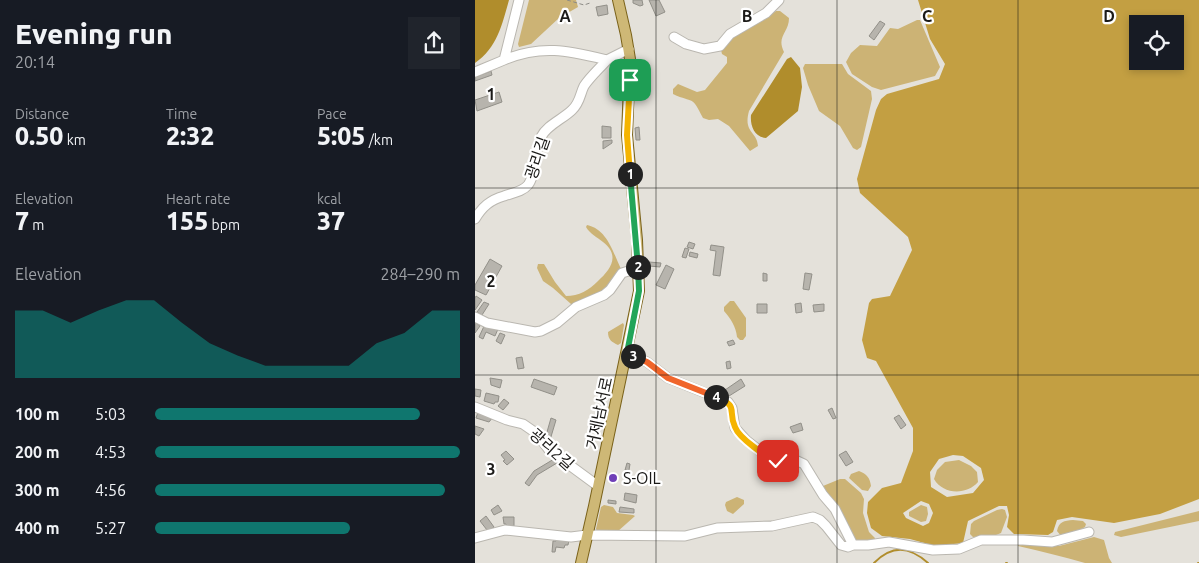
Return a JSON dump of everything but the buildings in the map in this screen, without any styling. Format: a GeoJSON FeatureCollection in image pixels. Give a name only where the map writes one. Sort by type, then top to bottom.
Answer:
{"type":"FeatureCollection","features":[{"type":"Feature","properties":{"kind":"main road","name":"거제남서로"},"geometry":{"type":"LineString","coordinates":[[581,563],[639,291],[627,135],[629,49],[618,0]]}},
{"type":"Feature","properties":{"kind":"street"},"geometry":{"type":"LineString","coordinates":[[504,60],[519,0]]}},
{"type":"Feature","properties":{"kind":"street"},"geometry":{"type":"LineString","coordinates":[[674,37],[686,44],[704,49],[719,46],[731,34],[765,13],[779,0]]}},
{"type":"Feature","properties":{"kind":"street"},"geometry":{"type":"LineString","coordinates":[[475,72],[531,51],[547,49],[565,50],[607,60],[629,49]]}},
{"type":"Feature","properties":{"kind":"street","name":"광리길"},"geometry":{"type":"LineString","coordinates":[[475,219],[480,210],[495,199],[517,192],[528,185],[540,138],[545,131],[577,105],[583,88],[607,60]]}},
{"type":"Feature","properties":{"kind":"street"},"geometry":{"type":"LineString","coordinates":[[475,317],[487,322],[535,332],[541,331],[557,323],[576,307],[611,290],[622,273],[638,268]]}},
{"type":"Feature","properties":{"kind":"street"},"geometry":{"type":"LineString","coordinates":[[627,353],[647,362],[668,378],[728,402],[732,408],[735,428],[746,440],[770,459],[778,461],[791,458],[804,464],[823,495],[835,509],[853,544]]}},
{"type":"Feature","properties":{"kind":"street","name":"광리2길"},"geometry":{"type":"LineString","coordinates":[[475,407],[507,420],[523,424],[536,433],[549,450],[598,486]]}},
{"type":"Feature","properties":{"kind":"street"},"geometry":{"type":"LineString","coordinates":[[475,538],[505,530],[521,530],[571,537],[587,535],[685,536],[717,528],[772,526],[813,517],[827,526],[841,544],[848,547],[853,544],[868,545],[889,542],[933,550],[959,549],[981,540],[1052,542],[1089,532]]}},
{"type":"Feature","properties":{"kind":"path"},"geometry":{"type":"LineString","coordinates":[[567,0],[584,5],[590,3]]}},
{"type":"Feature","properties":{"kind":"shaded area"},"geometry":{"type":"Polygon","coordinates":[[[475,0],[509,0],[494,43],[475,63],[475,0]]]}},
{"type":"Feature","properties":{"kind":"shaded area"},"geometry":{"type":"Polygon","coordinates":[[[529,0],[576,0],[578,7],[559,18],[531,44],[519,47],[518,44],[529,0]]]}},
{"type":"Feature","properties":{"kind":"shaded area"},"geometry":{"type":"Polygon","coordinates":[[[918,0],[1199,0],[1199,499],[1160,514],[1114,523],[1072,517],[1057,520],[1053,532],[1048,535],[1014,534],[1007,527],[1009,515],[1007,506],[999,506],[968,521],[963,543],[935,546],[910,539],[882,536],[871,528],[867,513],[868,502],[882,488],[901,483],[913,451],[913,428],[876,361],[867,358],[862,340],[869,303],[872,299],[890,296],[912,250],[908,237],[860,193],[857,179],[876,110],[881,99],[887,94],[939,79],[945,64],[930,39],[918,0]],[[953,455],[939,459],[930,472],[931,487],[947,497],[973,493],[984,480],[981,468],[963,456],[953,455]],[[921,501],[903,513],[906,518],[923,526],[929,523],[933,513],[929,504],[921,501]]]}},
{"type":"Feature","properties":{"kind":"shaded area"},"geometry":{"type":"Polygon","coordinates":[[[776,11],[780,11],[789,18],[781,42],[784,52],[749,111],[749,128],[758,146],[750,151],[729,126],[718,119],[709,120],[703,118],[694,102],[673,94],[673,89],[678,84],[697,92],[705,90],[727,63],[727,57],[722,54],[721,50],[734,36],[776,11]]]}},
{"type":"Feature","properties":{"kind":"shaded area"},"geometry":{"type":"Polygon","coordinates":[[[920,20],[940,67],[935,76],[881,90],[872,87],[852,74],[846,62],[851,53],[860,45],[877,46],[890,28],[898,29],[920,20]]]}},
{"type":"Feature","properties":{"kind":"shaded area"},"geometry":{"type":"Polygon","coordinates":[[[791,57],[800,68],[802,87],[798,111],[766,138],[762,137],[754,130],[751,123],[751,115],[787,59],[791,57]]]}},
{"type":"Feature","properties":{"kind":"shaded area"},"geometry":{"type":"Polygon","coordinates":[[[805,64],[842,64],[848,74],[871,91],[872,99],[861,147],[857,150],[853,148],[840,126],[819,111],[808,85],[803,68],[805,64]]]}},
{"type":"Feature","properties":{"kind":"shaded area"},"geometry":{"type":"Polygon","coordinates":[[[587,225],[600,231],[609,242],[621,269],[608,288],[576,304],[571,304],[543,281],[537,268],[538,264],[544,264],[566,296],[579,294],[595,284],[610,268],[612,258],[608,247],[589,232],[586,227],[587,225]]]}},
{"type":"Feature","properties":{"kind":"shaded area"},"geometry":{"type":"Polygon","coordinates":[[[730,301],[734,301],[746,318],[746,336],[743,340],[737,337],[733,323],[724,311],[724,307],[730,301]]]}},
{"type":"Feature","properties":{"kind":"shaded area"},"geometry":{"type":"Polygon","coordinates":[[[623,323],[621,343],[618,345],[611,340],[608,332],[623,323]]]}},
{"type":"Feature","properties":{"kind":"shaded area"},"geometry":{"type":"Polygon","coordinates":[[[959,460],[971,466],[977,472],[978,482],[962,491],[943,488],[934,479],[937,470],[945,462],[959,460]]]}},
{"type":"Feature","properties":{"kind":"shaded area"},"geometry":{"type":"Polygon","coordinates":[[[859,471],[869,479],[871,486],[868,491],[862,490],[849,478],[851,474],[859,471]]]}},
{"type":"Feature","properties":{"kind":"shaded area"},"geometry":{"type":"Polygon","coordinates":[[[840,479],[845,479],[861,493],[864,499],[863,513],[869,532],[875,538],[874,541],[858,541],[855,539],[823,490],[823,486],[840,479]]]}},
{"type":"Feature","properties":{"kind":"shaded area"},"geometry":{"type":"Polygon","coordinates":[[[737,497],[744,500],[744,504],[733,514],[727,511],[725,505],[726,502],[737,497]]]}},
{"type":"Feature","properties":{"kind":"shaded area"},"geometry":{"type":"Polygon","coordinates":[[[604,505],[613,507],[617,513],[635,516],[617,532],[597,531],[601,507],[604,505]]]}},
{"type":"Feature","properties":{"kind":"shaded area"},"geometry":{"type":"Polygon","coordinates":[[[921,505],[927,507],[928,514],[926,521],[921,522],[909,516],[909,512],[921,505]]]}},
{"type":"Feature","properties":{"kind":"shaded area"},"geometry":{"type":"Polygon","coordinates":[[[1002,509],[1005,510],[1007,517],[1001,533],[973,537],[970,534],[971,524],[974,521],[1002,509]]]}},
{"type":"Feature","properties":{"kind":"shaded area"},"geometry":{"type":"Polygon","coordinates":[[[1199,511],[1199,521],[1121,537],[1114,535],[1115,532],[1199,511]]]}},
{"type":"Feature","properties":{"kind":"shaded area"},"geometry":{"type":"Polygon","coordinates":[[[1065,521],[1083,521],[1086,524],[1085,527],[1074,533],[1061,536],[1057,531],[1059,525],[1065,521]]]}},
{"type":"Feature","properties":{"kind":"shaded area"},"geometry":{"type":"Polygon","coordinates":[[[1094,537],[1104,540],[1112,563],[1085,563],[1018,546],[1018,544],[1059,546],[1094,537]]]}},
{"type":"Feature","properties":{"kind":"waterway"},"geometry":{"type":"LineString","coordinates":[[874,563],[887,553],[901,550],[914,553],[928,563]]}},
{"type":"Feature","properties":{"kind":"place","name":"S-OIL"},"geometry":{"type":"Point","coordinates":[613,478]}},
{"type":"Feature","properties":{"kind":"route"},"geometry":{"type":"LineString","coordinates":[[630,80],[627,135],[637,240],[639,291],[627,353],[647,362],[668,378],[728,402],[732,408],[735,428],[746,440],[770,459],[778,461]]}}]}
